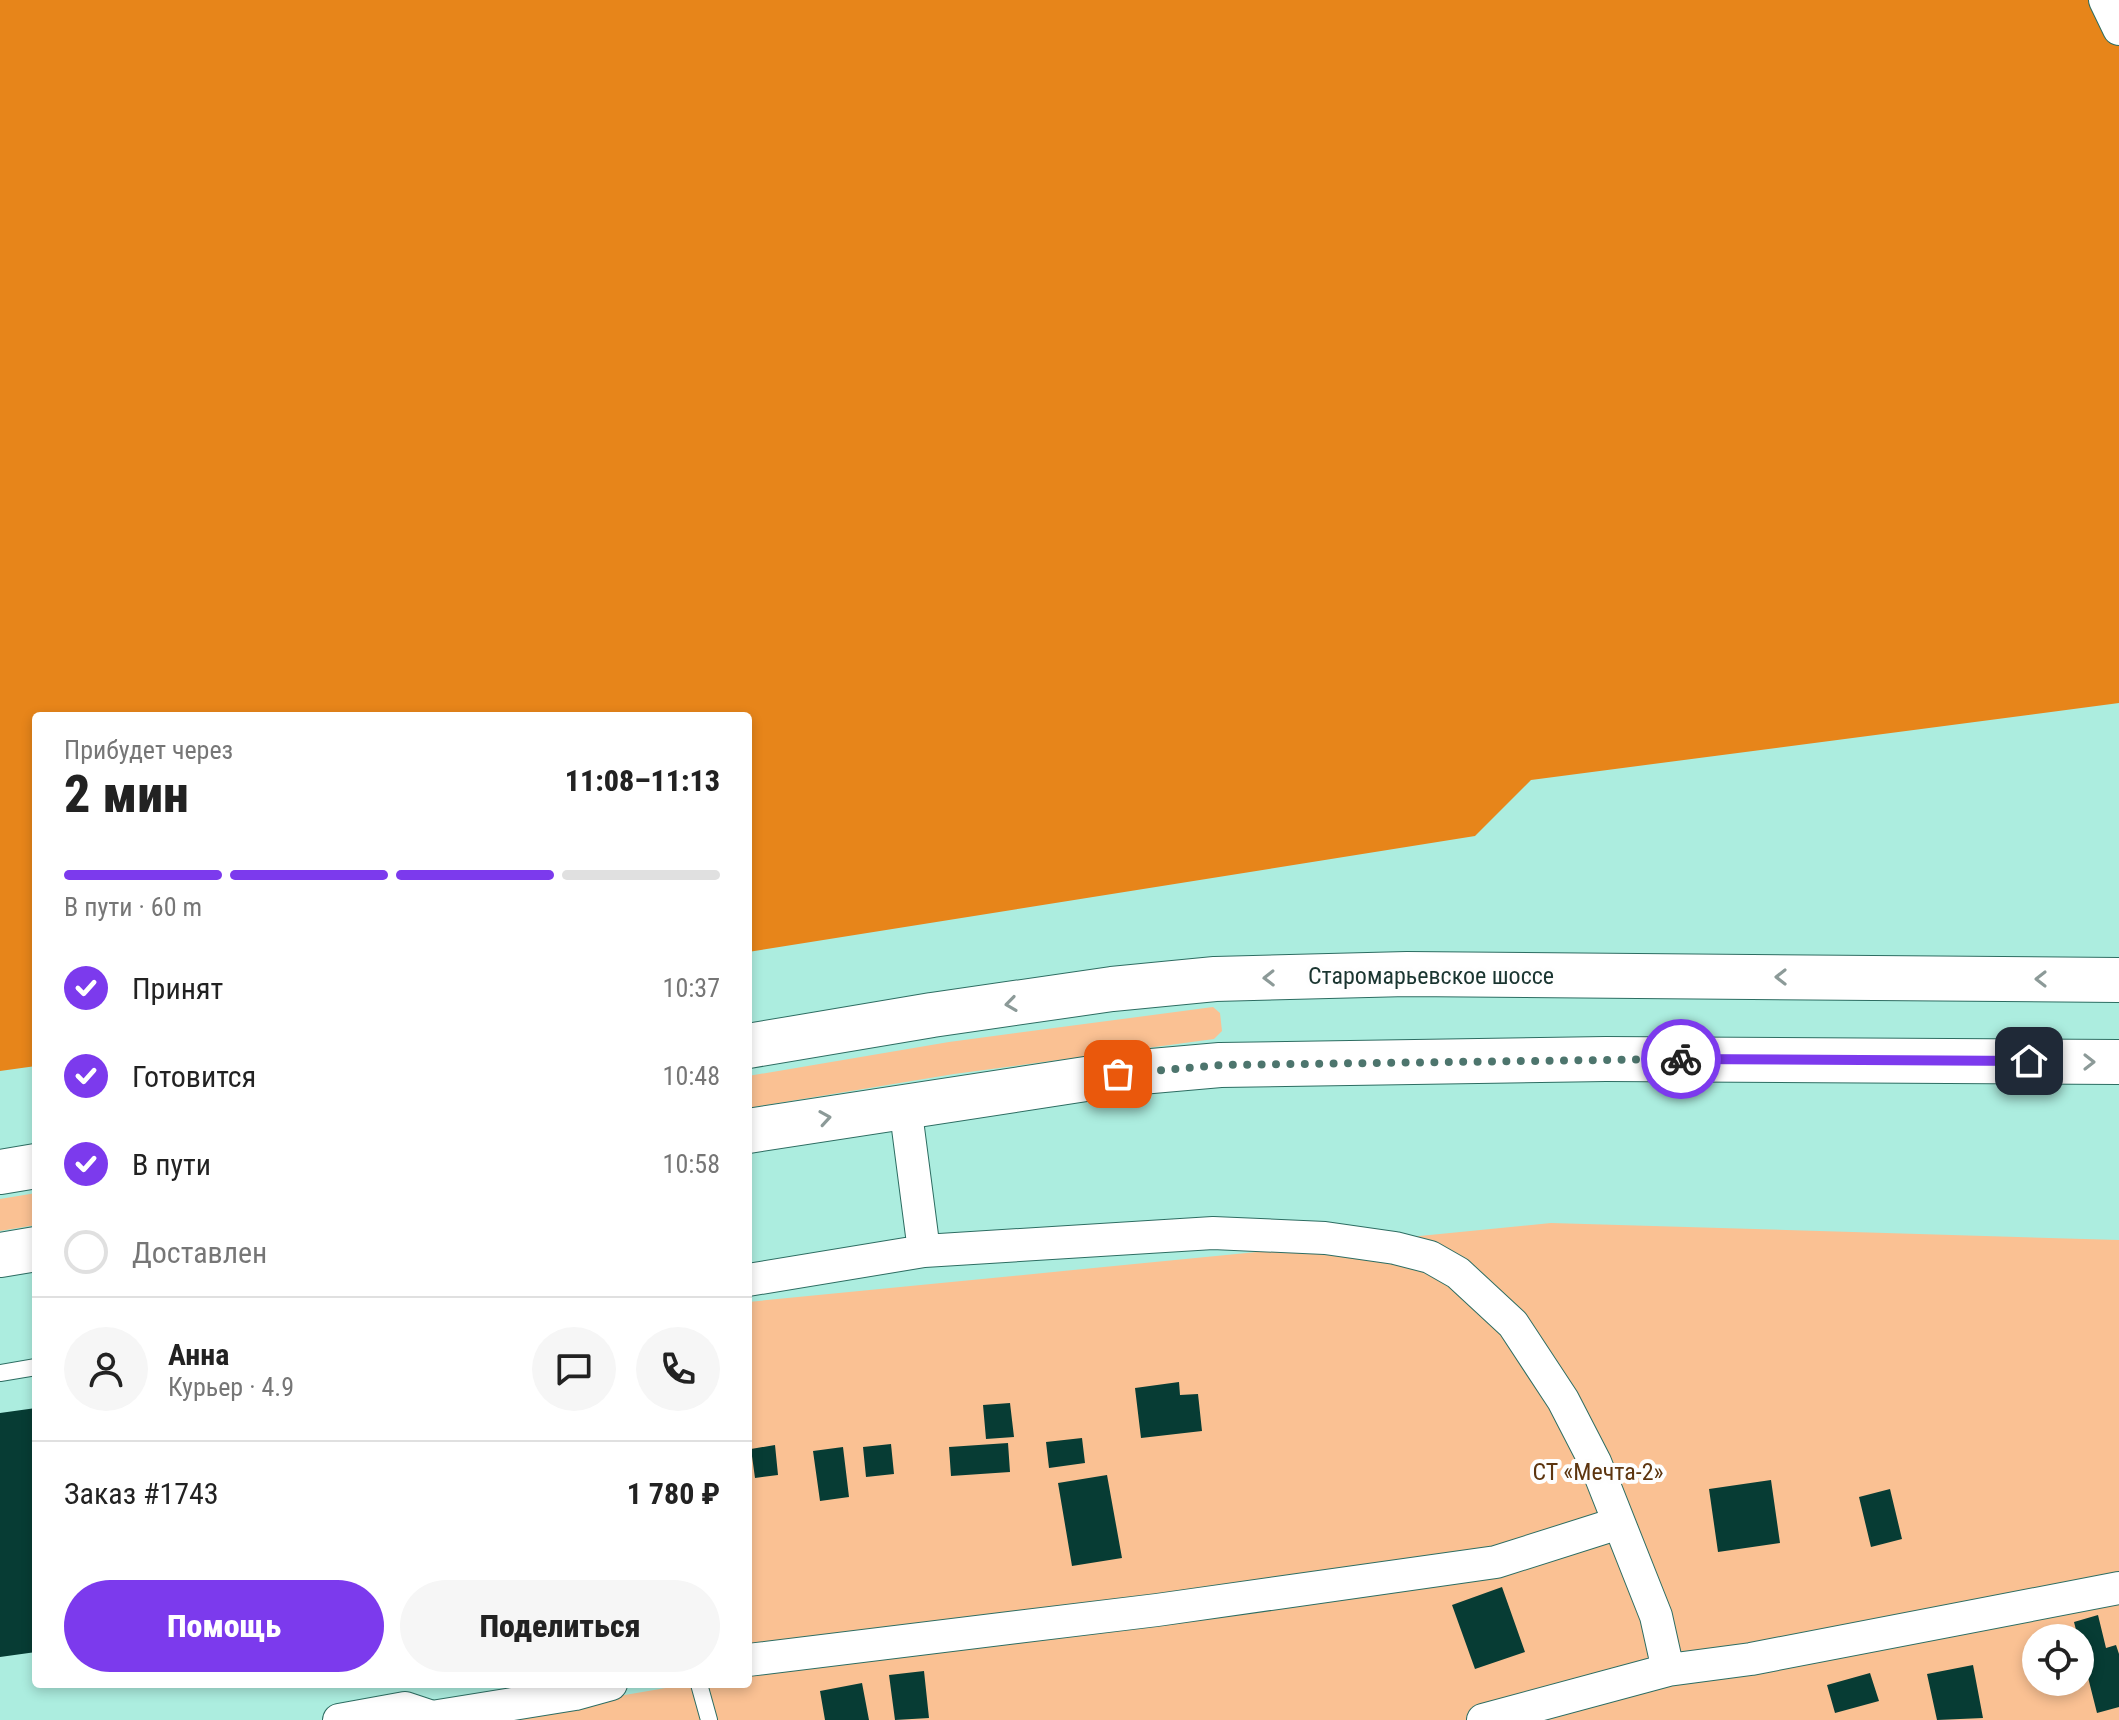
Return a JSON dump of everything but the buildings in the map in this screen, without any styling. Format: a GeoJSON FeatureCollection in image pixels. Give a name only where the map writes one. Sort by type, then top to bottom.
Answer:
{"type":"FeatureCollection","features":[{"type":"Feature","properties":{"kind":"main road","name":"Старомарьевское шоссе"},"geometry":{"type":"LineString","coordinates":[[752,1045],[1112,989],[1215,979],[1423,974],[2119,980]]}},
{"type":"Feature","properties":{"kind":"main road"},"geometry":{"type":"LineString","coordinates":[[752,1130],[1118,1074],[1220,1065],[1606,1059],[2119,1062]]}},
{"type":"Feature","properties":{"kind":"main road"},"geometry":{"type":"LineString","coordinates":[[0,1172],[32,1167]]}},
{"type":"Feature","properties":{"kind":"main road"},"geometry":{"type":"LineString","coordinates":[[0,1255],[32,1250]]}},
{"type":"Feature","properties":{"kind":"street"},"geometry":{"type":"LineString","coordinates":[[2105,0],[2119,29]]}},
{"type":"Feature","properties":{"kind":"street"},"geometry":{"type":"LineString","coordinates":[[905,1105],[924,1251]]}},
{"type":"Feature","properties":{"kind":"street"},"geometry":{"type":"LineString","coordinates":[[752,1279],[924,1251],[1213,1233],[1325,1238],[1395,1248],[1430,1257],[1458,1273],[1513,1324],[1563,1400],[1595,1462],[1656,1616],[1668,1670]]}},
{"type":"Feature","properties":{"kind":"street"},"geometry":{"type":"LineString","coordinates":[[752,1660],[1142,1612],[1496,1562],[1619,1523]]}},
{"type":"Feature","properties":{"kind":"street"},"geometry":{"type":"LineString","coordinates":[[1483,1720],[1668,1670],[1751,1659],[2119,1588]]}},
{"type":"Feature","properties":{"kind":"street"},"geometry":{"type":"LineString","coordinates":[[339,1720],[405,1708],[432,1717],[597,1688]]}},
{"type":"Feature","properties":{"kind":"lane"},"geometry":{"type":"LineString","coordinates":[[0,1373],[32,1368]]}},
{"type":"Feature","properties":{"kind":"lane"},"geometry":{"type":"LineString","coordinates":[[700,1688],[709,1720]]}},
{"type":"Feature","properties":{"kind":"green space"},"geometry":{"type":"Polygon","coordinates":[[[1213,1007],[1220,1013],[1222,1031],[1214,1039],[954,1074],[752,1107],[752,1075],[949,1042],[1213,1007]]]}},
{"type":"Feature","properties":{"kind":"green space"},"geometry":{"type":"Polygon","coordinates":[[[32,1194],[32,1226],[0,1231],[0,1199],[32,1194]]]}},
{"type":"Feature","properties":{"kind":"green space","name":"СТ «Мечта-2»"},"geometry":{"type":"Polygon","coordinates":[[[1551,1223],[2119,1240],[2119,1720],[479,1720],[666,1688],[752,1688],[752,1302],[1551,1223]]]}},
{"type":"Feature","properties":{"kind":"shaded area"},"geometry":{"type":"Polygon","coordinates":[[[0,0],[2119,0],[2119,703],[1531,780],[1475,836],[752,951],[752,712],[32,712],[32,1067],[0,1071],[0,0]]]}},
{"type":"Feature","properties":{"kind":"way so far"},"geometry":{"type":"LineString","coordinates":[[1118,1074],[1220,1065],[1681,1059]]}},
{"type":"Feature","properties":{"kind":"route"},"geometry":{"type":"LineString","coordinates":[[1681,1059],[2029,1061]]}}]}
